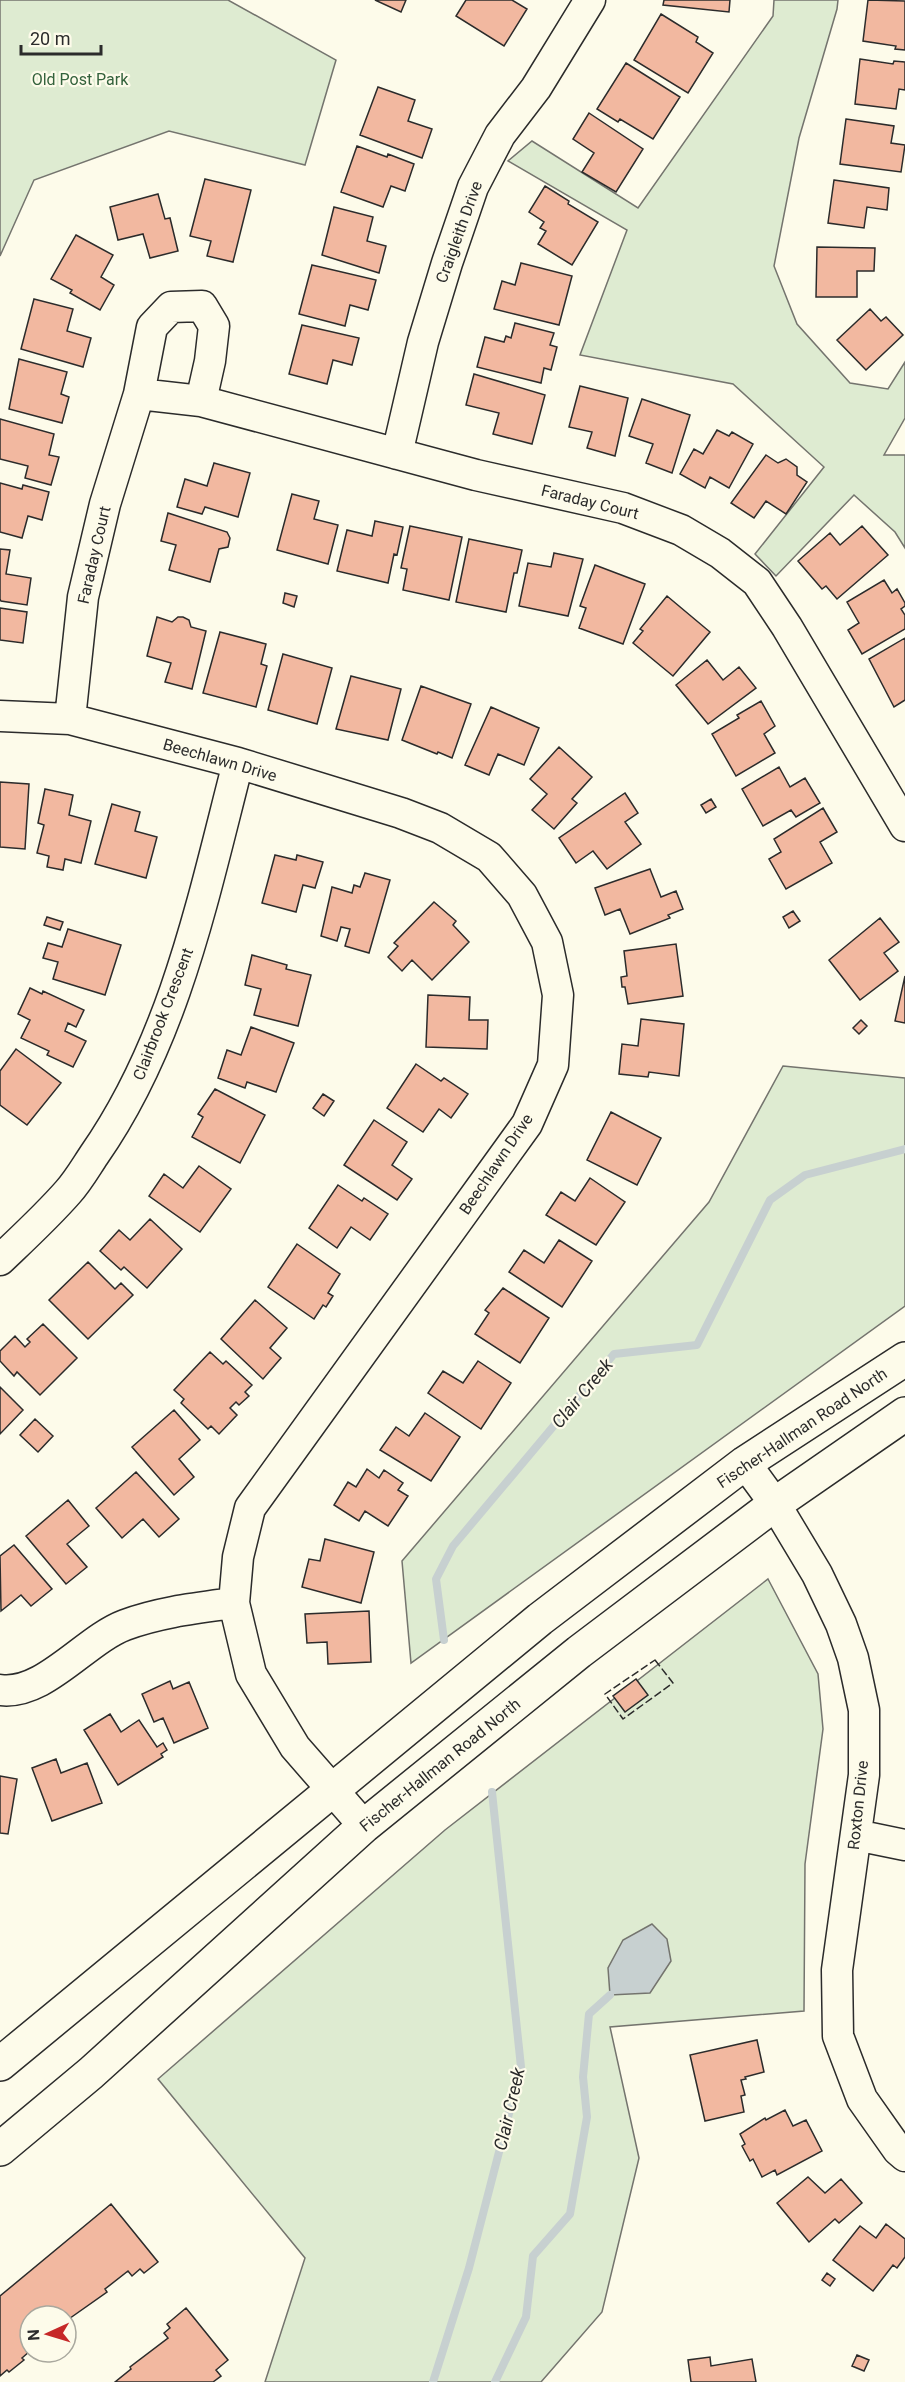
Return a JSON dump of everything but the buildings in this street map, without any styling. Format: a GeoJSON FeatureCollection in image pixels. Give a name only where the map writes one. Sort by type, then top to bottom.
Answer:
{"type":"FeatureCollection","features":[{"type":"Feature","properties":{"kind":"main road","name":"Fischer-Hallman Road North"},"geometry":{"type":"LineString","coordinates":[[0,2064],[540,1619],[745,1463],[905,1359]]}},
{"type":"Feature","properties":{"kind":"main road","name":"Fischer-Hallman Road North"},"geometry":{"type":"LineString","coordinates":[[0,2149],[91,2073],[364,1826],[579,1652],[775,1504],[905,1414]]}},
{"type":"Feature","properties":{"kind":"street","name":"Craigleith Drive"},"geometry":{"type":"LineString","coordinates":[[397,454],[423,342],[473,187],[501,135],[536,88],[590,0]]}},
{"type":"Feature","properties":{"kind":"street","name":"Faraday Court"},"geometry":{"type":"LineString","coordinates":[[70,719],[83,597],[105,504],[139,394],[152,327],[171,307],[202,306],[214,326],[210,361],[201,401]]}},
{"type":"Feature","properties":{"kind":"street","name":"Faraday Court"},"geometry":{"type":"LineString","coordinates":[[139,394],[201,401],[476,475],[623,508],[681,530],[720,553],[757,582],[787,627],[905,826]]}},
{"type":"Feature","properties":{"kind":"street","name":"Beechlawn Drive"},"geometry":{"type":"LineString","coordinates":[[0,716],[70,719],[238,763],[421,820],[440,828],[489,857],[522,895],[547,942],[558,995],[553,1065],[527,1124],[249,1508],[238,1557],[234,1604],[251,1674],[295,1747],[364,1826]]}},
{"type":"Feature","properties":{"kind":"street","name":"Clairbrook Crescent"},"geometry":{"type":"LineString","coordinates":[[0,1260],[69,1191],[111,1131],[142,1074],[169,1007],[205,895],[238,763]]}},
{"type":"Feature","properties":{"kind":"street","name":"Roxton Drive"},"geometry":{"type":"LineString","coordinates":[[745,1463],[775,1504],[817,1574],[841,1624],[853,1658],[864,1710],[864,1775],[837,1970],[838,2036],[862,2099],[898,2150],[905,2156]]}},
{"type":"Feature","properties":{"kind":"street"},"geometry":{"type":"LineString","coordinates":[[0,1690],[11,1692],[38,1682],[123,1626],[168,1612],[234,1604]]}},
{"type":"Feature","properties":{"kind":"street"},"geometry":{"type":"LineString","coordinates":[[856,1835],[905,1845]]}},
{"type":"Feature","properties":{"kind":"green space","name":"Old Post Park"},"geometry":{"type":"Polygon","coordinates":[[[0,0],[228,0],[336,60],[305,165],[169,131],[34,180],[0,256],[0,0]]]}},
{"type":"Feature","properties":{"kind":"green space"},"geometry":{"type":"Polygon","coordinates":[[[774,0],[838,0],[799,138],[774,266],[797,324],[850,383],[888,389],[905,362],[905,418],[884,455],[905,455],[905,548],[895,532],[854,495],[776,576],[755,554],[824,467],[733,384],[580,355],[627,230],[508,161],[532,141],[638,208],[773,16],[774,0]]]}},
{"type":"Feature","properties":{"kind":"green space"},"geometry":{"type":"Polygon","coordinates":[[[783,1066],[905,1078],[905,1306],[411,1663],[402,1561],[709,1202],[783,1066]]]}},
{"type":"Feature","properties":{"kind":"green space"},"geometry":{"type":"Polygon","coordinates":[[[768,1579],[818,1674],[823,1729],[805,1864],[804,2011],[610,2027],[639,2158],[602,2312],[541,2382],[265,2382],[305,2258],[158,2079],[445,1830],[768,1579]]]}},
{"type":"Feature","properties":{"kind":"shaded area"},"geometry":{"type":"Polygon","coordinates":[[[652,1924],[667,1939],[671,1961],[650,1993],[610,1995],[608,1968],[623,1940],[652,1924]]]}},
{"type":"Feature","properties":{"kind":"waterway","name":"Clair Creek"},"geometry":{"type":"LineString","coordinates":[[444,1640],[436,1579],[453,1546],[614,1354],[697,1345],[770,1200],[805,1175],[905,1149]]}},
{"type":"Feature","properties":{"kind":"waterway","name":"Clair Creek"},"geometry":{"type":"LineString","coordinates":[[433,2382],[469,2268],[521,2067],[492,1792]]}},
{"type":"Feature","properties":{"kind":"waterway"},"geometry":{"type":"LineString","coordinates":[[495,2382],[526,2317],[533,2256],[570,2214],[587,2117],[583,2077],[589,2014],[610,1995]]}},
{"type":"Feature","properties":{"kind":"fence"},"geometry":{"type":"LineString","coordinates":[[655,1660],[673,1683],[623,1719],[605,1694],[655,1660]]}}]}
